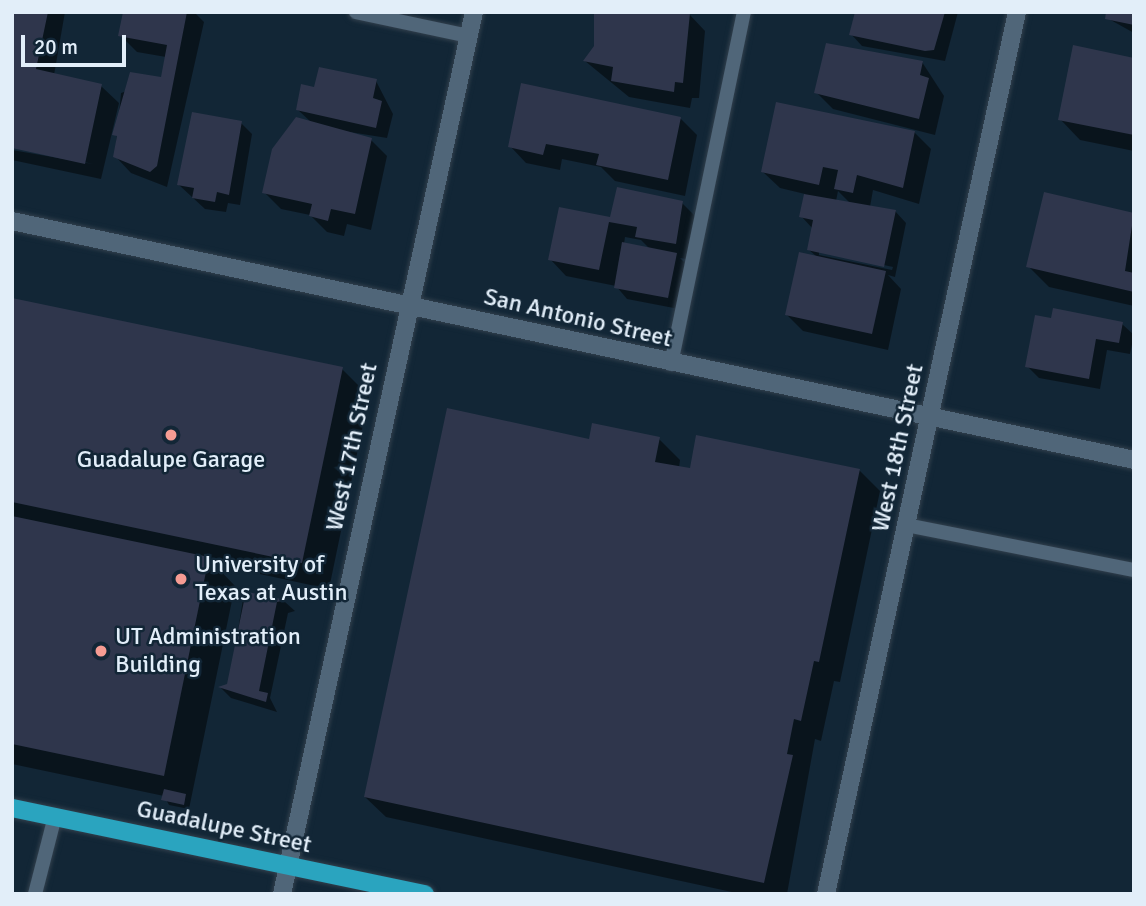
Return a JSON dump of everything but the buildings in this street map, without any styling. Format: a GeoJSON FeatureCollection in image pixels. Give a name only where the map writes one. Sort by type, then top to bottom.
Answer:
{"type":"FeatureCollection","features":[{"type":"Feature","properties":{"kind":"main road","name":"Guadalupe Street"},"geometry":{"type":"LineString","coordinates":[[12,807],[425,894]]}},
{"type":"Feature","properties":{"kind":"street","name":"West 17th Street"},"geometry":{"type":"LineString","coordinates":[[282,894],[408,305],[474,12]]}},
{"type":"Feature","properties":{"kind":"street","name":"West 18th Street"},"geometry":{"type":"LineString","coordinates":[[827,894],[1017,12]]}},
{"type":"Feature","properties":{"kind":"street","name":"San Antonio Street"},"geometry":{"type":"LineString","coordinates":[[12,220],[671,364],[1134,460]]}},
{"type":"Feature","properties":{"kind":"lane"},"geometry":{"type":"LineString","coordinates":[[356,12],[469,36]]}},
{"type":"Feature","properties":{"kind":"lane"},"geometry":{"type":"LineString","coordinates":[[671,364],[744,12]]}},
{"type":"Feature","properties":{"kind":"lane"},"geometry":{"type":"LineString","coordinates":[[906,525],[1134,570]]}},
{"type":"Feature","properties":{"kind":"lane"},"geometry":{"type":"LineString","coordinates":[[35,894],[55,817]]}},
{"type":"Feature","properties":{"kind":"place","name":"Guadalupe Garage"},"geometry":{"type":"Point","coordinates":[171,435]}},
{"type":"Feature","properties":{"kind":"place","name":"University of Texas at Austin"},"geometry":{"type":"Point","coordinates":[181,579]}},
{"type":"Feature","properties":{"kind":"place","name":"UT Administration Building"},"geometry":{"type":"Point","coordinates":[101,651]}}]}
